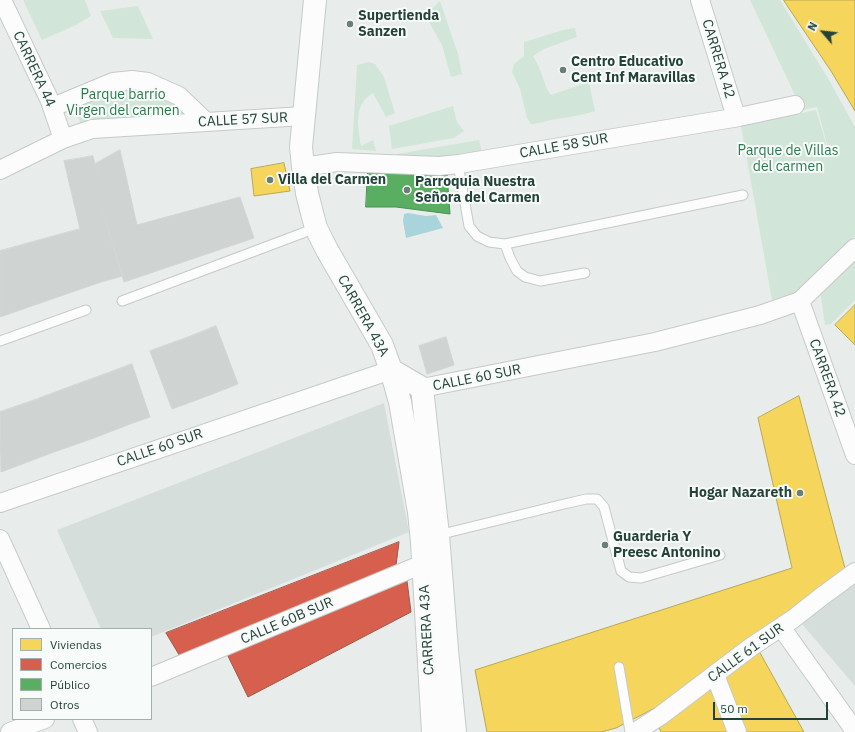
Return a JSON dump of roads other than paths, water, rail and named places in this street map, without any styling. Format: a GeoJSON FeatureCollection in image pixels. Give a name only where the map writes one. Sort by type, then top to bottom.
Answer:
{"type":"FeatureCollection","features":[{"type":"Feature","properties":{"kind":"main road","name":"CARRERA 43A"},"geometry":{"type":"LineString","coordinates":[[316,0],[301,147],[303,166],[316,228],[326,250],[382,345],[400,402],[419,512],[433,732]]}},
{"type":"Feature","properties":{"kind":"main road","name":"CALLE 60 SUR"},"geometry":{"type":"LineString","coordinates":[[391,370],[422,388]]}},
{"type":"Feature","properties":{"kind":"main road","name":"CARRERA 43A"},"geometry":{"type":"LineString","coordinates":[[422,388],[438,535],[455,732]]}},
{"type":"Feature","properties":{"kind":"street","name":"CARRERA 44"},"geometry":{"type":"LineString","coordinates":[[2,0],[50,101],[63,139]]}},
{"type":"Feature","properties":{"kind":"street","name":"CARRERA 42"},"geometry":{"type":"LineString","coordinates":[[700,0],[736,117]]}},
{"type":"Feature","properties":{"kind":"street"},"geometry":{"type":"LineString","coordinates":[[53,108],[113,82],[132,80],[148,82],[179,96],[206,122]]}},
{"type":"Feature","properties":{"kind":"street","name":"CALLE 58 SUR"},"geometry":{"type":"LineString","coordinates":[[303,166],[332,162],[439,166],[458,164],[736,117],[795,104]]}},
{"type":"Feature","properties":{"kind":"street","name":"CALLE 57 SUR"},"geometry":{"type":"LineString","coordinates":[[0,170],[63,139],[92,130],[304,116]]}},
{"type":"Feature","properties":{"kind":"street","name":"CALLE 60 SUR"},"geometry":{"type":"LineString","coordinates":[[422,388],[655,342],[760,315],[800,301],[855,248]]}},
{"type":"Feature","properties":{"kind":"street","name":"CARRERA 42"},"geometry":{"type":"LineString","coordinates":[[800,301],[855,454]]}},
{"type":"Feature","properties":{"kind":"street","name":"CALLE 60 SUR"},"geometry":{"type":"LineString","coordinates":[[0,503],[391,370]]}},
{"type":"Feature","properties":{"kind":"street"},"geometry":{"type":"LineString","coordinates":[[0,539],[41,628]]}},
{"type":"Feature","properties":{"kind":"street","name":"CALLE 60B SUR"},"geometry":{"type":"LineString","coordinates":[[152,677],[413,568],[423,567]]}},
{"type":"Feature","properties":{"kind":"street","name":"CALLE 61 SUR"},"geometry":{"type":"LineString","coordinates":[[634,732],[660,716],[751,647],[781,628],[821,597],[853,577]]}},
{"type":"Feature","properties":{"kind":"street"},"geometry":{"type":"LineString","coordinates":[[781,628],[855,731]]}},
{"type":"Feature","properties":{"kind":"street"},"geometry":{"type":"LineString","coordinates":[[715,675],[737,732]]}},
{"type":"Feature","properties":{"kind":"street"},"geometry":{"type":"LineString","coordinates":[[10,732],[42,720]]}},
{"type":"Feature","properties":{"kind":"street"},"geometry":{"type":"LineString","coordinates":[[82,720],[88,732]]}},
{"type":"Feature","properties":{"kind":"lane"},"geometry":{"type":"LineString","coordinates":[[458,164],[469,226],[477,236],[489,242],[505,244],[743,195]]}},
{"type":"Feature","properties":{"kind":"lane"},"geometry":{"type":"LineString","coordinates":[[122,301],[316,228]]}},
{"type":"Feature","properties":{"kind":"lane"},"geometry":{"type":"LineString","coordinates":[[505,244],[517,271],[525,277],[540,281],[585,273]]}},
{"type":"Feature","properties":{"kind":"lane"},"geometry":{"type":"LineString","coordinates":[[0,341],[86,310]]}},
{"type":"Feature","properties":{"kind":"lane"},"geometry":{"type":"LineString","coordinates":[[438,535],[586,499],[597,499],[604,506],[621,571],[629,577],[642,578],[720,555]]}},
{"type":"Feature","properties":{"kind":"lane"},"geometry":{"type":"LineString","coordinates":[[618,667],[630,732]]}},
{"type":"Feature","properties":{"kind":"water"},"geometry":{"type":"Polygon","coordinates":[[[408,213],[426,216],[436,215],[443,228],[406,238],[403,221],[404,214],[408,213]]]}},
{"type":"Feature","properties":{"kind":"place","name":"Supertienda Sanzen"},"geometry":{"type":"Point","coordinates":[350,24]}},
{"type":"Feature","properties":{"kind":"place","name":"Centro Educativo Cent Inf Maravillas"},"geometry":{"type":"Point","coordinates":[563,70]}},
{"type":"Feature","properties":{"kind":"place","name":"Villa del Carmen"},"geometry":{"type":"Point","coordinates":[270,180]}},
{"type":"Feature","properties":{"kind":"place","name":"Parroquia Nuestra Señora del Carmen"},"geometry":{"type":"Point","coordinates":[407,190]}},
{"type":"Feature","properties":{"kind":"place","name":"Hogar Nazareth"},"geometry":{"type":"Point","coordinates":[800,493]}},
{"type":"Feature","properties":{"kind":"place","name":"Guarderia Y Preesc Antonino"},"geometry":{"type":"Point","coordinates":[605,545]}},
{"type":"Feature","properties":{"kind":"park label","name":"Parque barrio Virgen del carmen"},"geometry":{"type":"Point","coordinates":[123,104]}},
{"type":"Feature","properties":{"kind":"park label","name":"Parque de Villas del carmen"},"geometry":{"type":"Point","coordinates":[788,160]}}]}
